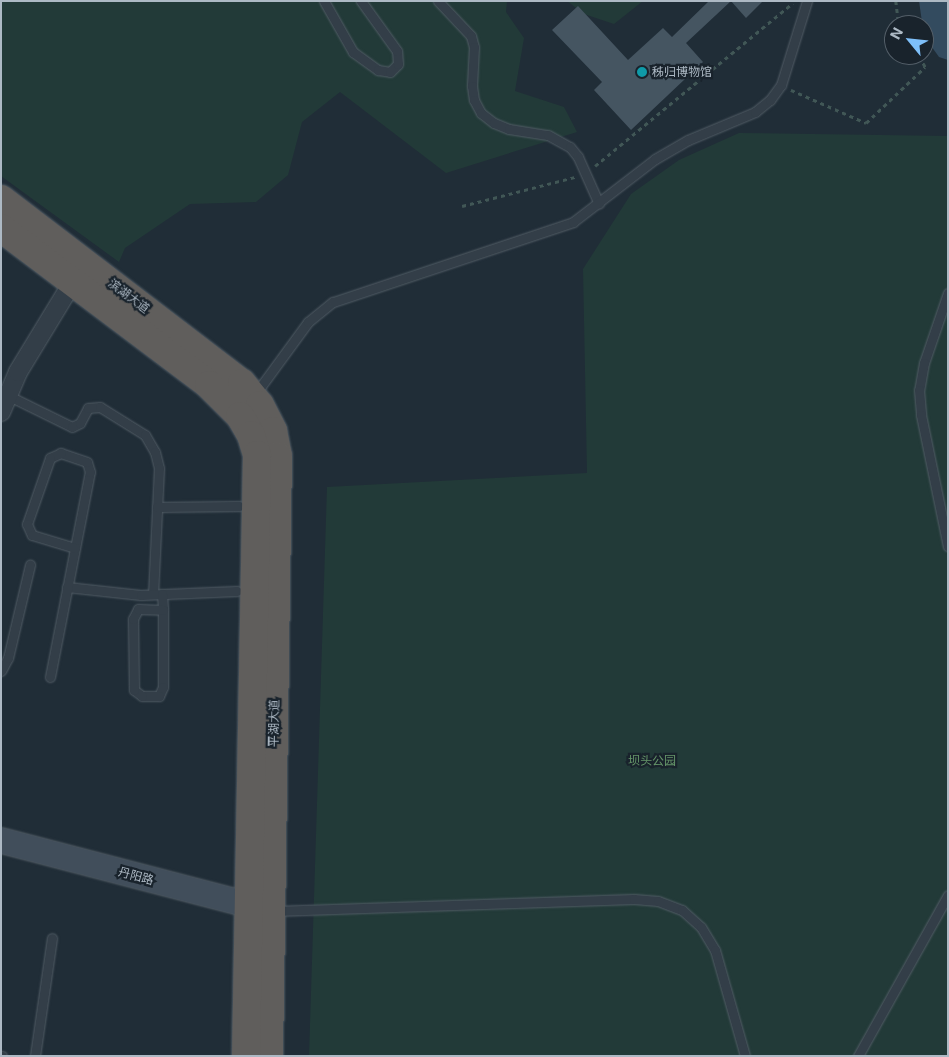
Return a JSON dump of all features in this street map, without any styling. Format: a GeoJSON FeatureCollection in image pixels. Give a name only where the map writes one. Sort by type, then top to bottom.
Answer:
{"type":"FeatureCollection","features":[{"type":"Feature","properties":{"kind":"highway","name":"滨湖大道"},"geometry":{"type":"LineString","coordinates":[[1,200],[78,272]]}},
{"type":"Feature","properties":{"kind":"highway","name":"滨湖大道"},"geometry":{"type":"LineString","coordinates":[[1,228],[78,272],[221,365],[246,406]]}},
{"type":"Feature","properties":{"kind":"highway","name":"平湖大道"},"geometry":{"type":"LineString","coordinates":[[246,406],[273,431],[278,456],[260,908],[246,1056]]}},
{"type":"Feature","properties":{"kind":"highway","name":"平湖大道"},"geometry":{"type":"LineString","coordinates":[[260,908],[269,1056]]}},
{"type":"Feature","properties":{"kind":"main road","name":"丹阳路"},"geometry":{"type":"LineString","coordinates":[[1,840],[260,908]]}},
{"type":"Feature","properties":{"kind":"street"},"geometry":{"type":"LineString","coordinates":[[1,412],[7,395],[78,272]]}},
{"type":"Feature","properties":{"kind":"lane"},"geometry":{"type":"LineString","coordinates":[[324,1],[353,52],[378,70],[390,72],[398,64],[397,51],[360,1]]}},
{"type":"Feature","properties":{"kind":"lane"},"geometry":{"type":"LineString","coordinates":[[438,1],[458,19],[471,36],[474,47],[472,86],[474,100],[481,112],[494,123],[509,129],[548,134],[560,139],[578,157],[599,204]]}},
{"type":"Feature","properties":{"kind":"lane"},"geometry":{"type":"LineString","coordinates":[[246,406],[296,335],[319,310],[333,302],[559,228],[586,214],[640,169],[672,149],[755,112],[770,100],[781,85],[807,1]]}},
{"type":"Feature","properties":{"kind":"lane"},"geometry":{"type":"LineString","coordinates":[[948,292],[924,363],[919,390],[921,415],[948,546]]}},
{"type":"Feature","properties":{"kind":"lane"},"geometry":{"type":"LineString","coordinates":[[7,395],[72,426],[80,423],[88,408],[100,407],[136,426],[145,435],[155,452],[159,468],[157,507],[158,594],[163,610],[164,687],[159,696],[142,696],[134,690],[133,619],[138,609],[163,610]]}},
{"type":"Feature","properties":{"kind":"lane"},"geometry":{"type":"LineString","coordinates":[[50,677],[90,472],[87,462],[60,453],[50,458],[27,524],[32,535],[75,548]]}},
{"type":"Feature","properties":{"kind":"lane"},"geometry":{"type":"LineString","coordinates":[[157,507],[239,506]]}},
{"type":"Feature","properties":{"kind":"lane"},"geometry":{"type":"LineString","coordinates":[[1,671],[8,658],[30,565]]}},
{"type":"Feature","properties":{"kind":"lane"},"geometry":{"type":"LineString","coordinates":[[67,587],[103,593],[158,594],[237,591]]}},
{"type":"Feature","properties":{"kind":"lane"},"geometry":{"type":"LineString","coordinates":[[858,1056],[948,895]]}},
{"type":"Feature","properties":{"kind":"lane"},"geometry":{"type":"LineString","coordinates":[[260,908],[634,899],[658,901],[682,910],[701,927],[715,950],[745,1056]]}},
{"type":"Feature","properties":{"kind":"lane"},"geometry":{"type":"LineString","coordinates":[[35,1056],[52,938]]}},
{"type":"Feature","properties":{"kind":"path"},"geometry":{"type":"LineString","coordinates":[[462,206],[585,174],[796,1]]}},
{"type":"Feature","properties":{"kind":"path"},"geometry":{"type":"LineString","coordinates":[[896,1],[898,15]]}},
{"type":"Feature","properties":{"kind":"path"},"geometry":{"type":"LineString","coordinates":[[781,85],[866,123],[925,67],[924,65]]}},
{"type":"Feature","properties":{"kind":"green space"},"geometry":{"type":"Polygon","coordinates":[[[1,1],[507,1],[506,12],[524,38],[515,91],[564,107],[577,132],[446,173],[340,92],[302,122],[288,175],[256,202],[190,204],[125,248],[119,262],[1,176],[1,1]]]}},
{"type":"Feature","properties":{"kind":"green space"},"geometry":{"type":"Polygon","coordinates":[[[567,1],[643,1],[614,24],[584,14],[567,1]]]}},
{"type":"Feature","properties":{"kind":"green space","name":"坝头公园"},"geometry":{"type":"Polygon","coordinates":[[[739,133],[948,136],[948,1056],[309,1056],[327,487],[587,473],[583,269],[631,194],[679,160],[739,133]]]}},
{"type":"Feature","properties":{"kind":"water"},"geometry":{"type":"Polygon","coordinates":[[[919,1],[948,1],[948,60],[939,57],[934,50],[934,15],[921,15],[919,1]]]}},
{"type":"Feature","properties":{"kind":"building","name":"秭归博物馆"},"geometry":{"type":"Polygon","coordinates":[[[709,1],[731,1],[686,43],[703,62],[631,130],[594,90],[602,82],[552,30],[578,6],[628,60],[663,28],[672,37],[709,1]]]}},
{"type":"Feature","properties":{"kind":"building"},"geometry":{"type":"Polygon","coordinates":[[[731,1],[763,1],[746,18],[731,1]]]}},
{"type":"Feature","properties":{"kind":"place","name":"秭归博物馆"},"geometry":{"type":"Point","coordinates":[642,72]}}]}
